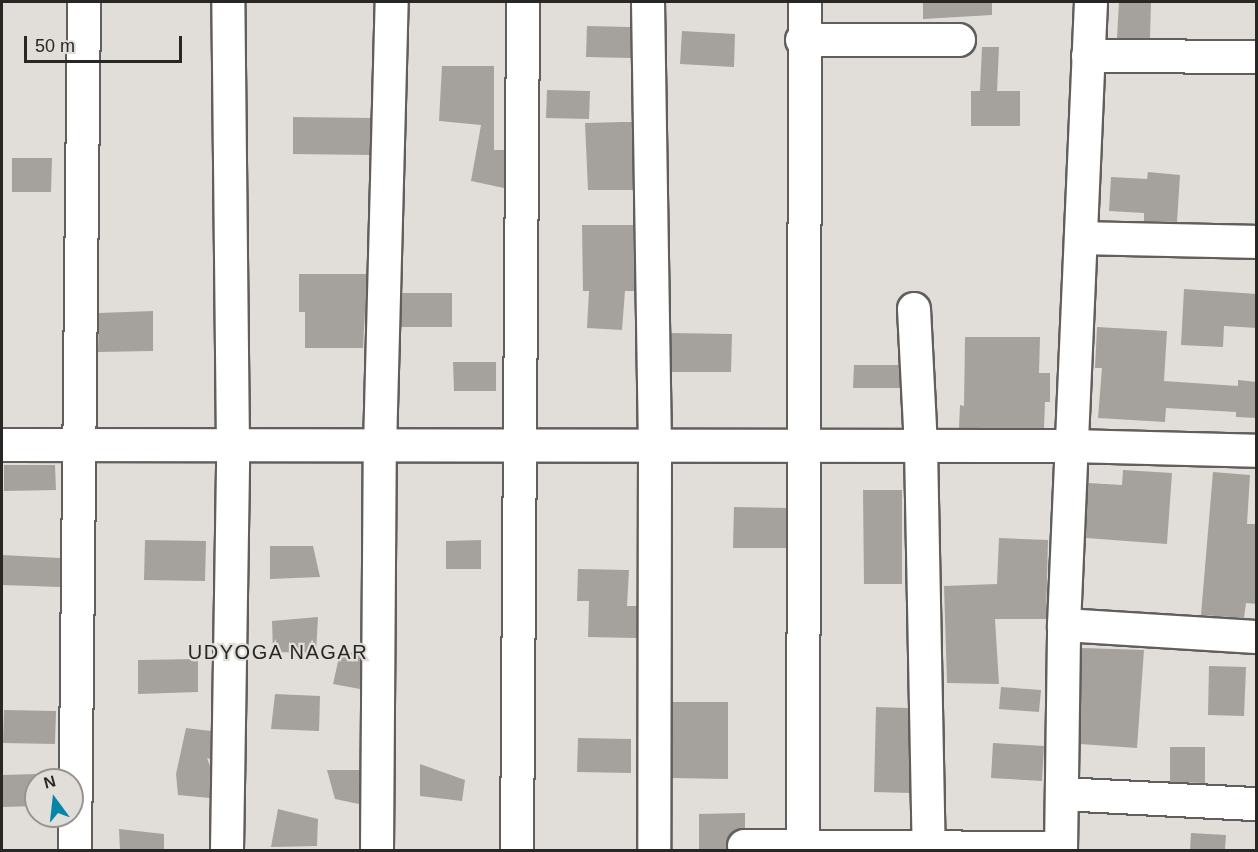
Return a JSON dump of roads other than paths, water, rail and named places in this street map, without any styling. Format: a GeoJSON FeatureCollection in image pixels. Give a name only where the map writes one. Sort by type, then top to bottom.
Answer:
{"type":"FeatureCollection","features":[{"type":"Feature","properties":{"kind":"street"},"geometry":{"type":"LineString","coordinates":[[75,850],[84,2]]}},
{"type":"Feature","properties":{"kind":"street"},"geometry":{"type":"LineString","coordinates":[[227,850],[233,447],[228,2]]}},
{"type":"Feature","properties":{"kind":"street"},"geometry":{"type":"LineString","coordinates":[[377,850],[380,447],[392,2]]}},
{"type":"Feature","properties":{"kind":"street"},"geometry":{"type":"LineString","coordinates":[[516,850],[523,2]]}},
{"type":"Feature","properties":{"kind":"street"},"geometry":{"type":"LineString","coordinates":[[648,2],[655,448],[654,850]]}},
{"type":"Feature","properties":{"kind":"street"},"geometry":{"type":"LineString","coordinates":[[803,847],[805,447],[802,40],[805,2]]}},
{"type":"Feature","properties":{"kind":"street"},"geometry":{"type":"LineString","coordinates":[[744,846],[1061,849],[1064,625],[1091,2]]}},
{"type":"Feature","properties":{"kind":"street"},"geometry":{"type":"LineString","coordinates":[[802,40],[958,40]]}},
{"type":"Feature","properties":{"kind":"street"},"geometry":{"type":"LineString","coordinates":[[1088,56],[1257,57]]}},
{"type":"Feature","properties":{"kind":"street"},"geometry":{"type":"LineString","coordinates":[[1082,238],[1257,242]]}},
{"type":"Feature","properties":{"kind":"street"},"geometry":{"type":"LineString","coordinates":[[914,309],[921,447],[928,848]]}},
{"type":"Feature","properties":{"kind":"street"},"geometry":{"type":"LineString","coordinates":[[2,442],[78,446],[233,447],[1071,446],[1257,451]]}},
{"type":"Feature","properties":{"kind":"street"},"geometry":{"type":"LineString","coordinates":[[1064,625],[1257,637]]}},
{"type":"Feature","properties":{"kind":"street"},"geometry":{"type":"LineString","coordinates":[[1062,794],[1257,804]]}},
{"type":"Feature","properties":{"kind":"district","name":"UDYOGA NAGAR"},"geometry":{"type":"Point","coordinates":[278,652]}}]}
